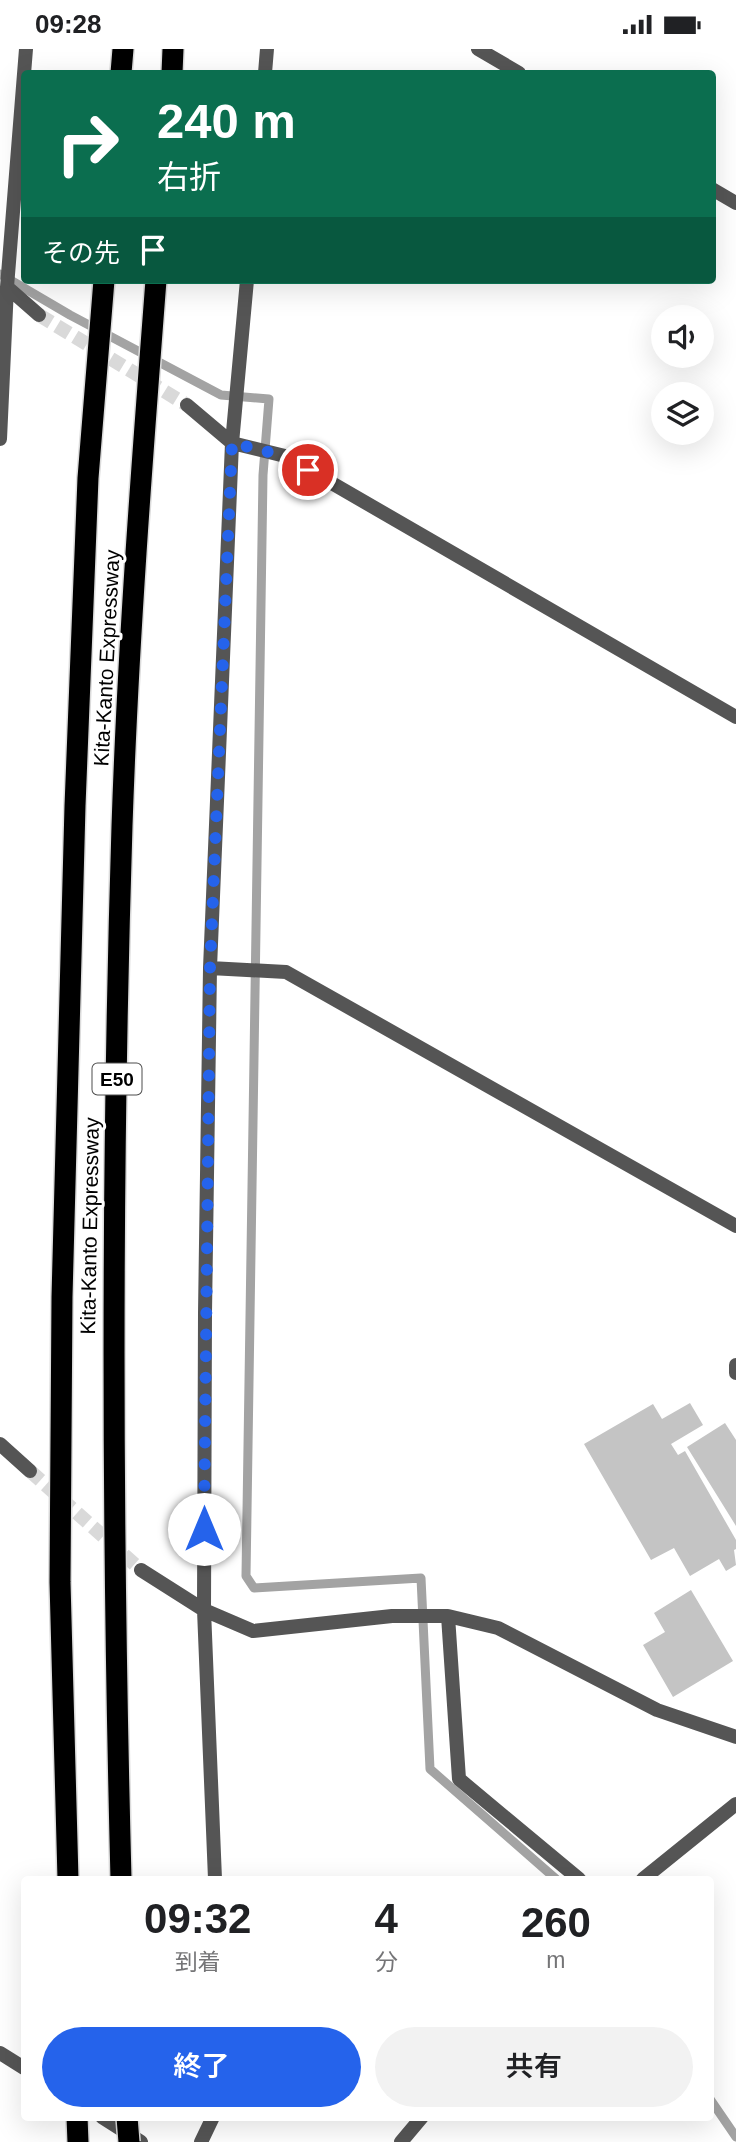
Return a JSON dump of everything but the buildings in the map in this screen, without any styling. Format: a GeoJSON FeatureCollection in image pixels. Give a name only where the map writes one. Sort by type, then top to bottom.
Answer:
{"type":"FeatureCollection","features":[{"type":"Feature","properties":{"kind":"highway"},"geometry":{"type":"LineString","coordinates":[[121,70],[123,49]]}},
{"type":"Feature","properties":{"kind":"highway"},"geometry":{"type":"LineString","coordinates":[[172,70],[173,49]]}},
{"type":"Feature","properties":{"kind":"highway","name":"Kita-Kanto Expressway"},"geometry":{"type":"LineString","coordinates":[[68,1876],[60,1582],[62,1297],[75,806],[88,478],[104,284]]}},
{"type":"Feature","properties":{"kind":"highway","name":"Kita-Kanto Expressway"},"geometry":{"type":"LineString","coordinates":[[121,1876],[114,1599],[113,1299],[122,837],[140,492],[156,284]]}},
{"type":"Feature","properties":{"kind":"highway"},"geometry":{"type":"LineString","coordinates":[[77,2121],[78,2142]]}},
{"type":"Feature","properties":{"kind":"highway"},"geometry":{"type":"LineString","coordinates":[[127,2121],[129,2142]]}},
{"type":"Feature","properties":{"kind":"street"},"geometry":{"type":"LineString","coordinates":[[24,70],[26,49]]}},
{"type":"Feature","properties":{"kind":"street"},"geometry":{"type":"LineString","coordinates":[[265,70],[267,49]]}},
{"type":"Feature","properties":{"kind":"street"},"geometry":{"type":"LineString","coordinates":[[478,49],[514,70]]}},
{"type":"Feature","properties":{"kind":"street"},"geometry":{"type":"LineString","coordinates":[[0,439],[7,287],[21,112]]}},
{"type":"Feature","properties":{"kind":"street"},"geometry":{"type":"LineString","coordinates":[[716,191],[736,203]]}},
{"type":"Feature","properties":{"kind":"street"},"geometry":{"type":"LineString","coordinates":[[215,1876],[204,1610],[210,968],[232,443],[247,284]]}},
{"type":"Feature","properties":{"kind":"street"},"geometry":{"type":"LineString","coordinates":[[7,287],[39,316]]}},
{"type":"Feature","properties":{"kind":"street"},"geometry":{"type":"LineString","coordinates":[[187,405],[232,443],[285,456],[736,717]]}},
{"type":"Feature","properties":{"kind":"street"},"geometry":{"type":"LineString","coordinates":[[210,968],[286,972],[736,1226]]}},
{"type":"Feature","properties":{"kind":"street"},"geometry":{"type":"LineString","coordinates":[[736,1365],[736,1373]]}},
{"type":"Feature","properties":{"kind":"street"},"geometry":{"type":"LineString","coordinates":[[0,1444],[30,1471]]}},
{"type":"Feature","properties":{"kind":"street"},"geometry":{"type":"LineString","coordinates":[[141,1570],[204,1610],[253,1631],[392,1616],[448,1616],[498,1628],[657,1710],[736,1737]]}},
{"type":"Feature","properties":{"kind":"street"},"geometry":{"type":"LineString","coordinates":[[448,1616],[459,1779],[575,1876]]}},
{"type":"Feature","properties":{"kind":"street"},"geometry":{"type":"LineString","coordinates":[[647,1876],[736,1804]]}},
{"type":"Feature","properties":{"kind":"street"},"geometry":{"type":"LineString","coordinates":[[0,2053],[21,2066]]}},
{"type":"Feature","properties":{"kind":"street"},"geometry":{"type":"LineString","coordinates":[[108,2121],[141,2142]]}},
{"type":"Feature","properties":{"kind":"street"},"geometry":{"type":"LineString","coordinates":[[201,2142],[211,2121]]}},
{"type":"Feature","properties":{"kind":"street"},"geometry":{"type":"LineString","coordinates":[[401,2142],[419,2121]]}},
{"type":"Feature","properties":{"kind":"waterway"},"geometry":{"type":"LineString","coordinates":[[0,274],[70,315],[221,395],[269,399],[263,475],[246,1576],[254,1588],[421,1578],[430,1769],[553,1876]]}},
{"type":"Feature","properties":{"kind":"waterway"},"geometry":{"type":"LineString","coordinates":[[714,2105],[736,2137]]}},
{"type":"Feature","properties":{"kind":"tunnel"},"geometry":{"type":"LineString","coordinates":[[39,315],[187,405]]}},
{"type":"Feature","properties":{"kind":"tunnel"},"geometry":{"type":"LineString","coordinates":[[30,1471],[141,1570]]}},
{"type":"Feature","properties":{"kind":"route"},"geometry":{"type":"LineString","coordinates":[[204,1529],[210,968],[232,443],[285,456],[308,470]]}}]}
